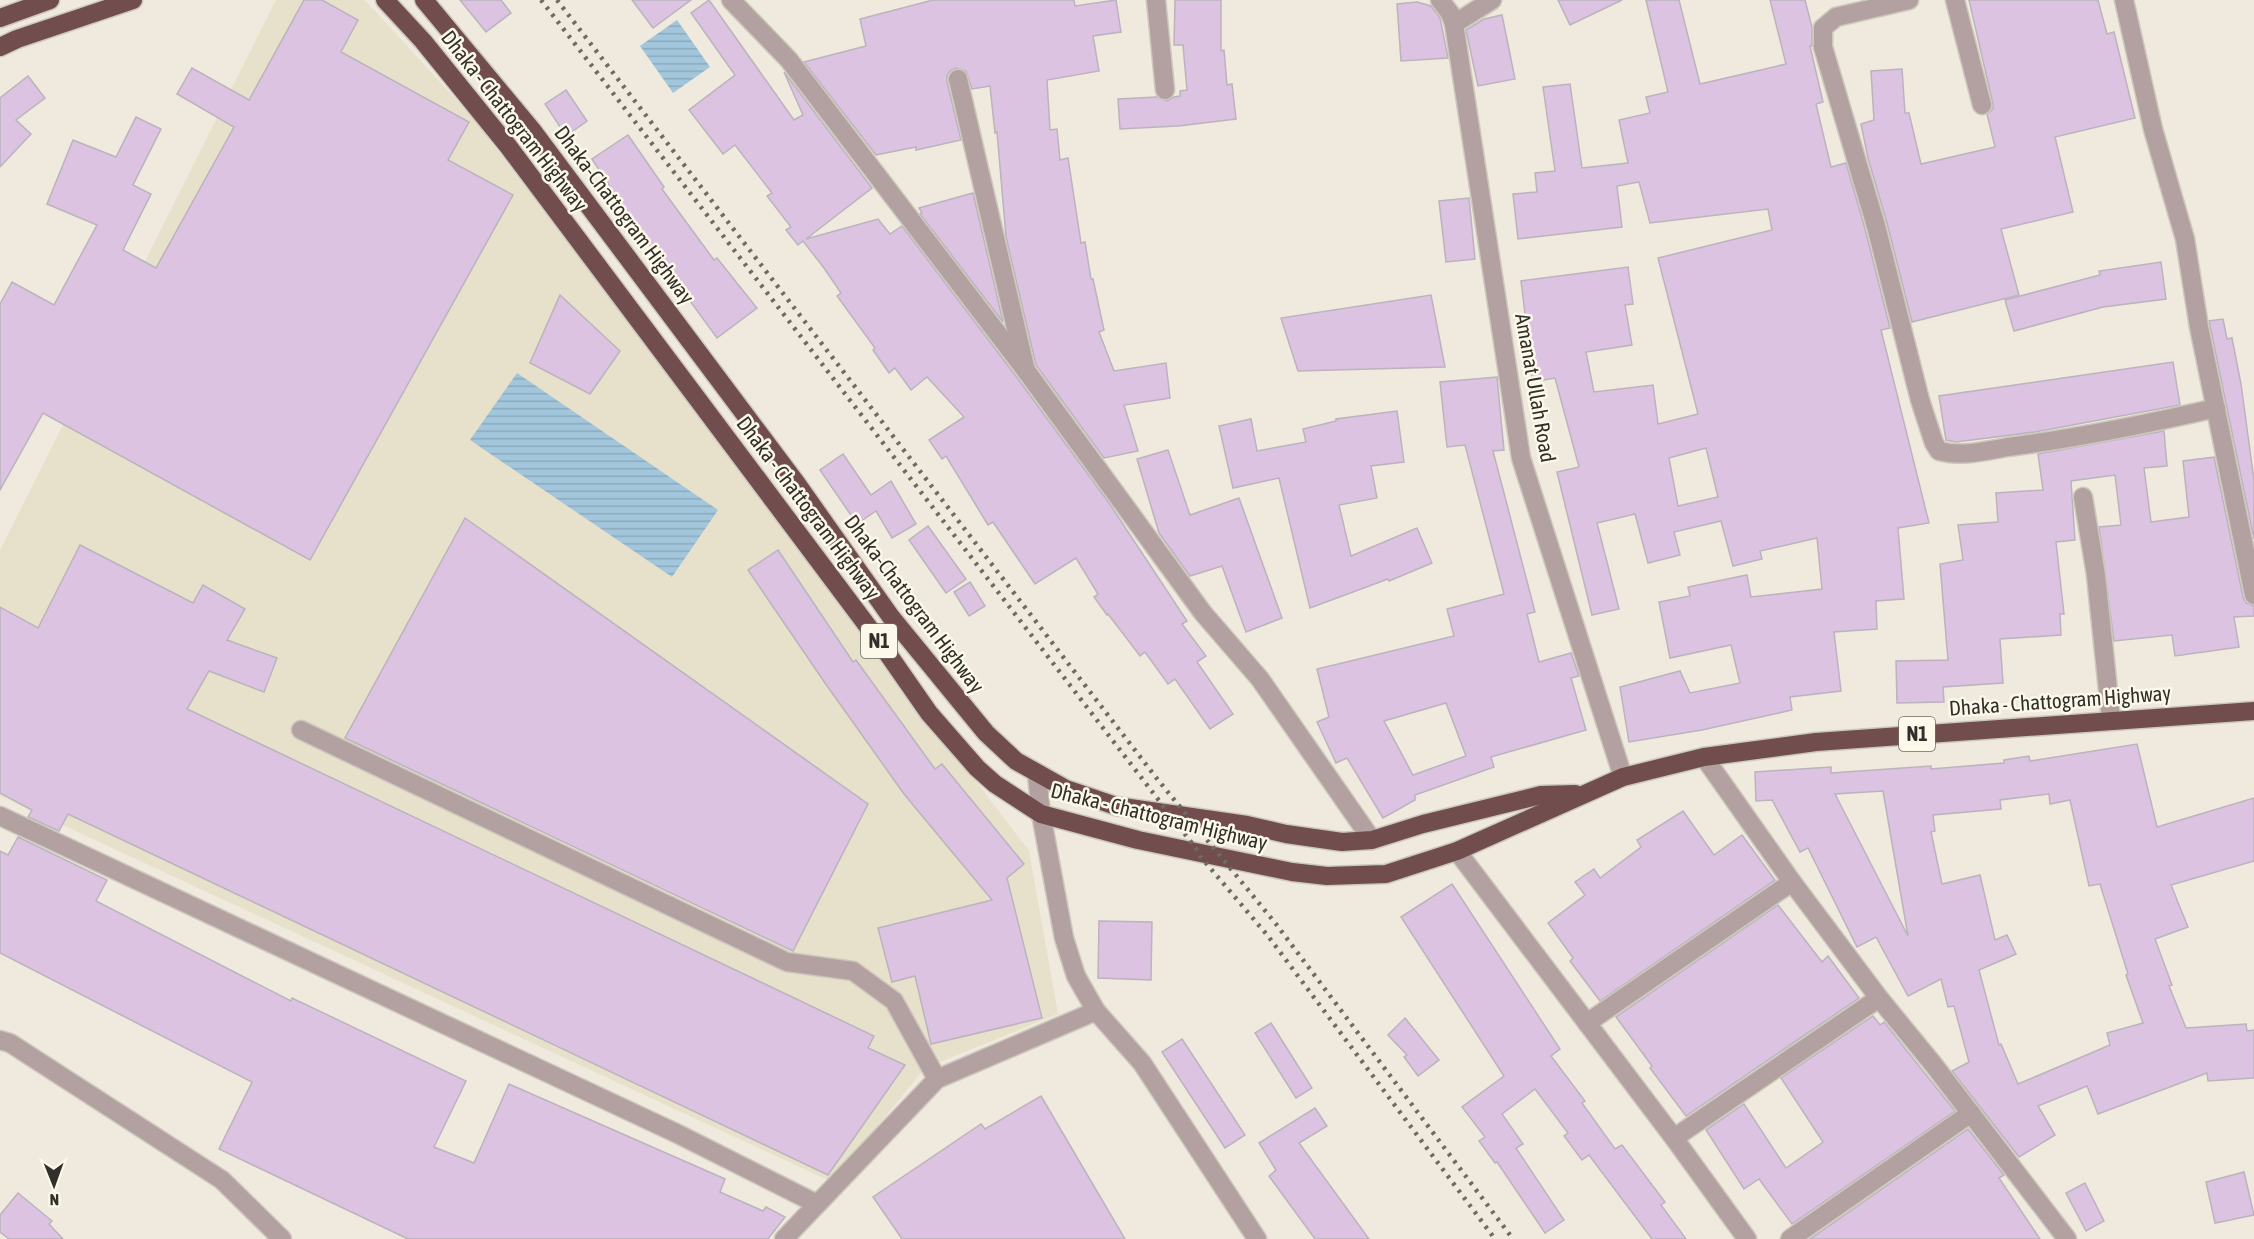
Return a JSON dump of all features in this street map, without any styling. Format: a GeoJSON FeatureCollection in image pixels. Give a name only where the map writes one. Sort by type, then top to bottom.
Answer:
{"type":"FeatureCollection","features":[{"type":"Feature","properties":{"kind":"highway"},"geometry":{"type":"LineString","coordinates":[[0,18],[50,0]]}},
{"type":"Feature","properties":{"kind":"highway"},"geometry":{"type":"LineString","coordinates":[[0,47],[16,39],[134,0]]}},
{"type":"Feature","properties":{"kind":"highway","name":"Dhaka - Chattogram Highway"},"geometry":{"type":"LineString","coordinates":[[386,0],[423,41],[508,146],[881,644],[929,713],[977,768],[995,784],[1041,814],[1138,840],[1292,872],[1327,876],[1386,874],[1457,851],[1623,777],[1704,757],[1816,742],[2111,719],[2254,711]]}},
{"type":"Feature","properties":{"kind":"highway","name":"Dhaka-Chattogram Highway"},"geometry":{"type":"LineString","coordinates":[[424,0],[532,130],[797,484],[891,617],[986,733],[1016,761],[1066,789],[1116,806],[1247,825],[1286,834],[1342,842],[1372,840],[1423,824],[1541,795],[1587,793]]}},
{"type":"Feature","properties":{"kind":"street"},"geometry":{"type":"LineString","coordinates":[[731,0],[789,60],[1027,372],[1203,613],[1260,679],[1372,840]]}},
{"type":"Feature","properties":{"kind":"street"},"geometry":{"type":"LineString","coordinates":[[1156,0],[1165,90]]}},
{"type":"Feature","properties":{"kind":"street"},"geometry":{"type":"LineString","coordinates":[[1449,9],[1492,0]]}},
{"type":"Feature","properties":{"kind":"street"},"geometry":{"type":"LineString","coordinates":[[1909,0],[1836,17],[1823,28],[1823,47],[1876,226],[1920,400],[1934,443],[1939,451],[1954,455],[2029,445],[2216,408]]}},
{"type":"Feature","properties":{"kind":"street"},"geometry":{"type":"LineString","coordinates":[[1955,0],[1982,105]]}},
{"type":"Feature","properties":{"kind":"street"},"geometry":{"type":"LineString","coordinates":[[2124,0],[2153,129],[2185,239],[2199,327],[2254,595]]}},
{"type":"Feature","properties":{"kind":"street","name":"Amanat Ullah Road"},"geometry":{"type":"LineString","coordinates":[[1449,9],[1521,458],[1623,777]]}},
{"type":"Feature","properties":{"kind":"street"},"geometry":{"type":"LineString","coordinates":[[958,79],[1027,372]]}},
{"type":"Feature","properties":{"kind":"street"},"geometry":{"type":"LineString","coordinates":[[2083,497],[2096,575],[2111,719]]}},
{"type":"Feature","properties":{"kind":"street"},"geometry":{"type":"LineString","coordinates":[[301,730],[787,962],[853,971],[894,1002],[937,1079]]}},
{"type":"Feature","properties":{"kind":"street"},"geometry":{"type":"LineString","coordinates":[[1704,757],[1792,882],[1879,998],[1934,1064],[2061,1237]]}},
{"type":"Feature","properties":{"kind":"street"},"geometry":{"type":"LineString","coordinates":[[1037,774],[1041,814],[1064,938],[1076,976],[1096,1011],[1142,1063],[1257,1239]]}},
{"type":"Feature","properties":{"kind":"street"},"geometry":{"type":"LineString","coordinates":[[0,816],[678,1134],[818,1204]]}},
{"type":"Feature","properties":{"kind":"street"},"geometry":{"type":"LineString","coordinates":[[1457,851],[1674,1138],[1747,1239]]}},
{"type":"Feature","properties":{"kind":"street"},"geometry":{"type":"LineString","coordinates":[[1587,1023],[1792,882]]}},
{"type":"Feature","properties":{"kind":"street"},"geometry":{"type":"LineString","coordinates":[[1674,1138],[1879,998]]}},
{"type":"Feature","properties":{"kind":"street"},"geometry":{"type":"LineString","coordinates":[[784,1239],[937,1079],[1096,1011]]}},
{"type":"Feature","properties":{"kind":"street"},"geometry":{"type":"LineString","coordinates":[[0,1040],[10,1043],[222,1180],[282,1239]]}},
{"type":"Feature","properties":{"kind":"street"},"geometry":{"type":"LineString","coordinates":[[1790,1239],[1971,1113]]}},
{"type":"Feature","properties":{"kind":"shaded area"},"geometry":{"type":"Polygon","coordinates":[[[276,0],[365,0],[473,118],[1029,851],[1058,1014],[925,1068],[832,1182],[0,796],[0,550],[276,0]]]}},
{"type":"Feature","properties":{"kind":"water"},"geometry":{"type":"Polygon","coordinates":[[[677,20],[710,67],[673,93],[640,46],[677,20]]]}},
{"type":"Feature","properties":{"kind":"water"},"geometry":{"type":"Polygon","coordinates":[[[517,373],[718,510],[672,577],[470,440],[517,373]]]}},
{"type":"Feature","properties":{"kind":"building"},"geometry":{"type":"Polygon","coordinates":[[[304,0],[322,0],[358,20],[341,52],[469,122],[448,160],[513,195],[310,560],[43,413],[0,490],[0,304],[12,282],[54,305],[97,225],[47,204],[73,140],[116,157],[136,117],[161,129],[133,185],[151,194],[123,250],[156,268],[234,127],[177,94],[192,68],[249,100],[304,0]]]}},
{"type":"Feature","properties":{"kind":"building"},"geometry":{"type":"Polygon","coordinates":[[[460,0],[501,0],[511,13],[486,32],[460,0]]]}},
{"type":"Feature","properties":{"kind":"building"},"geometry":{"type":"Polygon","coordinates":[[[632,0],[691,0],[653,28],[632,0]]]}},
{"type":"Feature","properties":{"kind":"building"},"geometry":{"type":"Polygon","coordinates":[[[709,0],[794,120],[803,115],[784,72],[872,188],[806,239],[878,219],[890,234],[902,226],[1109,503],[1187,621],[1182,624],[1206,656],[1197,662],[1233,714],[1210,729],[1175,679],[1168,684],[1145,652],[1140,656],[1107,615],[1094,597],[1098,594],[1076,558],[1035,584],[993,522],[988,525],[946,456],[942,459],[929,440],[964,417],[927,377],[911,390],[895,368],[889,373],[873,350],[875,348],[837,296],[841,293],[824,268],[803,241],[798,245],[786,230],[791,227],[767,196],[772,193],[735,145],[723,154],[689,110],[735,75],[691,13],[709,0]]]}},
{"type":"Feature","properties":{"kind":"building"},"geometry":{"type":"Polygon","coordinates":[[[933,0],[1074,0],[1075,6],[1116,0],[1121,32],[1093,36],[1099,71],[1047,80],[1050,130],[1057,129],[1060,160],[1068,158],[1081,243],[1085,242],[1091,279],[1093,279],[1104,330],[1099,332],[1114,371],[1166,363],[1170,398],[1124,405],[1138,451],[1104,458],[1036,365],[1006,237],[997,132],[995,133],[990,86],[972,89],[966,71],[956,68],[951,70],[947,75],[947,82],[961,140],[916,150],[916,147],[876,155],[804,62],[866,46],[860,19],[933,0]]]}},
{"type":"Feature","properties":{"kind":"building"},"geometry":{"type":"Polygon","coordinates":[[[1175,0],[1221,0],[1221,51],[1224,50],[1227,85],[1232,84],[1236,119],[1178,126],[1120,129],[1118,99],[1157,97],[1167,101],[1180,96],[1180,91],[1187,90],[1183,45],[1174,45],[1175,0]]]}},
{"type":"Feature","properties":{"kind":"building"},"geometry":{"type":"Polygon","coordinates":[[[1558,0],[1622,0],[1570,25],[1558,0]]]}},
{"type":"Feature","properties":{"kind":"building"},"geometry":{"type":"Polygon","coordinates":[[[1646,0],[1679,0],[1700,84],[1786,64],[1770,0],[1805,0],[1812,27],[1812,46],[1810,46],[1823,102],[1816,104],[1831,167],[1846,163],[1865,229],[1890,328],[1881,330],[1929,523],[1898,528],[1904,599],[1876,601],[1877,629],[1834,632],[1841,691],[1790,697],[1792,710],[1702,730],[1629,742],[1620,687],[1680,671],[1690,693],[1740,683],[1731,645],[1670,658],[1659,602],[1690,596],[1688,587],[1747,575],[1751,597],[1822,589],[1817,538],[1760,551],[1762,559],[1733,566],[1721,521],[1674,532],[1680,555],[1648,563],[1635,514],[1597,523],[1619,609],[1592,615],[1557,472],[1579,467],[1555,378],[1533,382],[1524,338],[1528,338],[1521,281],[1628,267],[1633,304],[1625,305],[1632,345],[1586,352],[1594,392],[1653,385],[1658,424],[1698,414],[1658,258],[1772,230],[1768,209],[1650,223],[1639,182],[1617,186],[1622,227],[1518,239],[1513,194],[1537,192],[1535,173],[1555,171],[1543,87],[1570,84],[1582,168],[1628,163],[1619,120],[1650,113],[1646,97],[1668,92],[1646,0]],[[1706,448],[1669,458],[1678,506],[1718,497],[1706,448]]]}},
{"type":"Feature","properties":{"kind":"building"},"geometry":{"type":"Polygon","coordinates":[[[1969,0],[2098,0],[2107,34],[2114,32],[2135,118],[2055,137],[2073,212],[2001,229],[2019,295],[1912,322],[1861,124],[1874,120],[1871,71],[1902,69],[1905,113],[1909,113],[1921,164],[1995,147],[1987,114],[1993,109],[1993,104],[1969,0]]]}},
{"type":"Feature","properties":{"kind":"building"},"geometry":{"type":"Polygon","coordinates":[[[1417,2],[1431,6],[1440,18],[1448,58],[1401,61],[1397,4],[1417,2]]]}},
{"type":"Feature","properties":{"kind":"building"},"geometry":{"type":"Polygon","coordinates":[[[1502,15],[1515,79],[1478,86],[1466,30],[1484,19],[1502,15]]]}},
{"type":"Feature","properties":{"kind":"building"},"geometry":{"type":"Polygon","coordinates":[[[28,76],[45,98],[16,120],[31,134],[0,167],[0,98],[28,76]]]}},
{"type":"Feature","properties":{"kind":"building"},"geometry":{"type":"Polygon","coordinates":[[[566,90],[587,121],[566,136],[545,104],[566,90]]]}},
{"type":"Feature","properties":{"kind":"building"},"geometry":{"type":"Polygon","coordinates":[[[628,135],[664,187],[662,189],[714,260],[717,258],[757,308],[717,338],[685,294],[682,296],[659,266],[664,263],[612,201],[617,197],[592,159],[628,135]]]}},
{"type":"Feature","properties":{"kind":"building"},"geometry":{"type":"Polygon","coordinates":[[[973,193],[1003,322],[920,214],[922,213],[919,208],[973,193]]]}},
{"type":"Feature","properties":{"kind":"building"},"geometry":{"type":"Polygon","coordinates":[[[1469,198],[1475,259],[1446,262],[1439,201],[1469,198]]]}},
{"type":"Feature","properties":{"kind":"building"},"geometry":{"type":"Polygon","coordinates":[[[2161,262],[2166,299],[2103,307],[2014,331],[2005,300],[2100,275],[2099,271],[2161,262]]]}},
{"type":"Feature","properties":{"kind":"building"},"geometry":{"type":"Polygon","coordinates":[[[560,295],[620,351],[590,394],[530,363],[560,295]]]}},
{"type":"Feature","properties":{"kind":"building"},"geometry":{"type":"Polygon","coordinates":[[[1431,295],[1445,367],[1298,371],[1281,318],[1431,295]]]}},
{"type":"Feature","properties":{"kind":"building"},"geometry":{"type":"Polygon","coordinates":[[[2223,319],[2227,339],[2232,338],[2241,384],[2254,480],[2254,539],[2209,321],[2223,319]]]}},
{"type":"Feature","properties":{"kind":"building"},"geometry":{"type":"Polygon","coordinates":[[[2173,362],[2180,405],[2035,432],[1956,442],[1946,440],[1939,396],[2173,362]]]}},
{"type":"Feature","properties":{"kind":"building"},"geometry":{"type":"Polygon","coordinates":[[[1497,377],[1504,450],[1493,451],[1535,612],[1527,614],[1539,662],[1571,653],[1579,676],[1571,678],[1586,730],[1491,757],[1494,767],[1415,795],[1415,800],[1383,818],[1347,758],[1336,763],[1317,722],[1329,717],[1317,669],[1454,636],[1447,609],[1504,594],[1465,445],[1447,447],[1440,382],[1497,377]],[[1446,703],[1384,721],[1413,775],[1466,756],[1446,703]]]}},
{"type":"Feature","properties":{"kind":"building"},"geometry":{"type":"Polygon","coordinates":[[[1397,411],[1404,462],[1371,466],[1377,498],[1339,505],[1351,556],[1417,528],[1432,563],[1389,581],[1388,579],[1310,608],[1279,478],[1233,488],[1219,426],[1251,419],[1257,451],[1306,442],[1303,429],[1336,421],[1336,419],[1397,411]]]}},
{"type":"Feature","properties":{"kind":"building"},"geometry":{"type":"Polygon","coordinates":[[[2164,431],[2167,466],[2144,468],[2151,522],[2189,517],[2183,461],[2214,457],[2243,597],[2246,603],[2254,606],[2254,616],[2234,617],[2239,647],[2175,656],[2172,635],[2114,641],[2099,527],[2121,525],[2115,475],[2071,481],[2075,540],[2056,542],[2064,614],[2060,614],[2061,635],[2000,639],[2003,683],[1943,687],[1944,702],[1897,703],[1896,661],[1948,660],[1940,564],[1963,560],[1958,525],[1998,522],[1996,493],[2043,490],[2038,454],[2164,431]]]}},
{"type":"Feature","properties":{"kind":"building"},"geometry":{"type":"Polygon","coordinates":[[[1168,450],[1190,515],[1239,498],[1282,618],[1246,632],[1222,566],[1190,576],[1159,533],[1137,459],[1168,450]]]}},
{"type":"Feature","properties":{"kind":"building"},"geometry":{"type":"Polygon","coordinates":[[[843,454],[871,495],[891,481],[916,524],[892,538],[876,511],[857,524],[820,470],[843,454]]]}},
{"type":"Feature","properties":{"kind":"building"},"geometry":{"type":"Polygon","coordinates":[[[465,518],[868,804],[793,951],[345,738],[465,518]]]}},
{"type":"Feature","properties":{"kind":"building"},"geometry":{"type":"Polygon","coordinates":[[[928,526],[966,579],[946,593],[909,540],[928,526]]]}},
{"type":"Feature","properties":{"kind":"building"},"geometry":{"type":"Polygon","coordinates":[[[80,545],[193,603],[203,585],[245,609],[227,640],[277,658],[264,692],[209,671],[187,709],[874,1036],[868,1048],[905,1065],[828,1175],[68,814],[59,831],[28,817],[32,810],[0,793],[0,607],[38,628],[80,545]]]}},
{"type":"Feature","properties":{"kind":"building"},"geometry":{"type":"Polygon","coordinates":[[[778,550],[853,662],[856,660],[935,769],[942,764],[1024,864],[1007,878],[1042,1018],[931,1044],[915,976],[892,982],[878,928],[992,900],[904,794],[748,570],[778,550]]]}},
{"type":"Feature","properties":{"kind":"building"},"geometry":{"type":"Polygon","coordinates":[[[970,582],[985,606],[969,616],[954,592],[970,582]]]}},
{"type":"Feature","properties":{"kind":"building"},"geometry":{"type":"Polygon","coordinates":[[[2137,744],[2157,827],[2254,798],[2254,861],[2171,885],[2188,927],[2155,939],[2172,985],[2169,986],[2186,1028],[2246,1024],[2247,1031],[2254,1030],[2254,1078],[2208,1081],[2207,1073],[2098,1114],[2087,1086],[2038,1106],[2055,1135],[2019,1157],[1952,1071],[1969,1062],[1954,1006],[1948,1007],[1941,979],[1908,996],[1876,937],[1857,947],[1808,848],[1800,852],[1772,800],[1756,801],[1755,772],[1831,767],[1831,773],[1931,766],[1931,769],[2004,763],[2004,760],[2029,756],[2030,761],[2137,744]],[[1883,791],[1835,794],[1908,936],[1883,791]],[[2049,794],[2000,800],[2001,809],[1933,815],[1935,831],[1931,832],[1942,884],[1980,875],[1995,940],[2007,935],[2016,954],[1979,970],[1999,1045],[2001,1044],[2018,1084],[2110,1045],[2107,1033],[2143,1023],[2126,975],[2128,974],[2100,884],[2089,886],[2070,800],[2050,804],[2049,794]]]}},
{"type":"Feature","properties":{"kind":"building"},"geometry":{"type":"Polygon","coordinates":[[[1683,811],[1714,855],[1742,835],[1775,880],[1600,1001],[1570,961],[1573,958],[1548,923],[1585,895],[1575,882],[1594,869],[1600,878],[1641,847],[1637,840],[1683,811]]]}},
{"type":"Feature","properties":{"kind":"building"},"geometry":{"type":"Polygon","coordinates":[[[18,837],[107,880],[96,901],[291,1001],[292,998],[466,1081],[434,1147],[474,1163],[509,1084],[725,1179],[720,1192],[763,1211],[766,1207],[785,1217],[768,1239],[408,1239],[219,1149],[252,1082],[0,953],[0,851],[8,855],[18,837]]]}},
{"type":"Feature","properties":{"kind":"building"},"geometry":{"type":"Polygon","coordinates":[[[1452,884],[1560,1049],[1551,1056],[1585,1101],[1582,1103],[1615,1149],[1622,1145],[1665,1202],[1661,1205],[1686,1239],[1652,1239],[1589,1155],[1582,1160],[1564,1136],[1568,1133],[1535,1089],[1502,1114],[1523,1144],[1516,1148],[1564,1220],[1545,1233],[1497,1162],[1495,1163],[1479,1141],[1485,1137],[1462,1107],[1504,1076],[1401,917],[1452,884]]]}},
{"type":"Feature","properties":{"kind":"building"},"geometry":{"type":"Polygon","coordinates":[[[1778,905],[1822,962],[1828,956],[1859,998],[1686,1116],[1616,1017],[1778,905]]]}},
{"type":"Feature","properties":{"kind":"building"},"geometry":{"type":"Polygon","coordinates":[[[1099,921],[1152,922],[1151,980],[1098,978],[1099,921]]]}},
{"type":"Feature","properties":{"kind":"building"},"geometry":{"type":"Polygon","coordinates":[[[1873,1016],[1880,1025],[1884,1022],[1955,1111],[1792,1224],[1759,1179],[1744,1189],[1706,1130],[1744,1104],[1786,1168],[1823,1142],[1781,1078],[1873,1016]]]}},
{"type":"Feature","properties":{"kind":"building"},"geometry":{"type":"Polygon","coordinates":[[[1405,1018],[1439,1060],[1418,1076],[1404,1057],[1407,1055],[1388,1035],[1405,1018]]]}},
{"type":"Feature","properties":{"kind":"building"},"geometry":{"type":"Polygon","coordinates":[[[1271,1023],[1312,1088],[1296,1098],[1255,1033],[1271,1023]]]}},
{"type":"Feature","properties":{"kind":"building"},"geometry":{"type":"Polygon","coordinates":[[[1182,1039],[1245,1135],[1225,1148],[1162,1052],[1182,1039]]]}},
{"type":"Feature","properties":{"kind":"building"},"geometry":{"type":"Polygon","coordinates":[[[1041,1096],[1125,1239],[902,1239],[873,1197],[981,1124],[985,1129],[1041,1096]]]}},
{"type":"Feature","properties":{"kind":"building"},"geometry":{"type":"Polygon","coordinates":[[[1315,1108],[1327,1126],[1299,1143],[1369,1239],[1315,1239],[1269,1176],[1276,1170],[1259,1143],[1315,1108]]]}},
{"type":"Feature","properties":{"kind":"building"},"geometry":{"type":"Polygon","coordinates":[[[1968,1129],[2004,1175],[1999,1178],[2040,1239],[1810,1239],[1968,1129]]]}},
{"type":"Feature","properties":{"kind":"building"},"geometry":{"type":"Polygon","coordinates":[[[2244,1172],[2254,1215],[2215,1223],[2206,1182],[2244,1172]]]}},
{"type":"Feature","properties":{"kind":"building"},"geometry":{"type":"Polygon","coordinates":[[[2085,1183],[2104,1221],[2086,1231],[2066,1193],[2085,1183]]]}},
{"type":"Feature","properties":{"kind":"building"},"geometry":{"type":"Polygon","coordinates":[[[18,1193],[52,1221],[49,1224],[63,1239],[9,1239],[0,1232],[0,1215],[18,1193]]]}},
{"type":"Feature","properties":{"kind":"railway"},"geometry":{"type":"LineString","coordinates":[[541,0],[1200,856],[1268,936],[1495,1239]]}},
{"type":"Feature","properties":{"kind":"railway"},"geometry":{"type":"LineString","coordinates":[[557,0],[1158,780],[1276,924],[1513,1239]]}}]}
